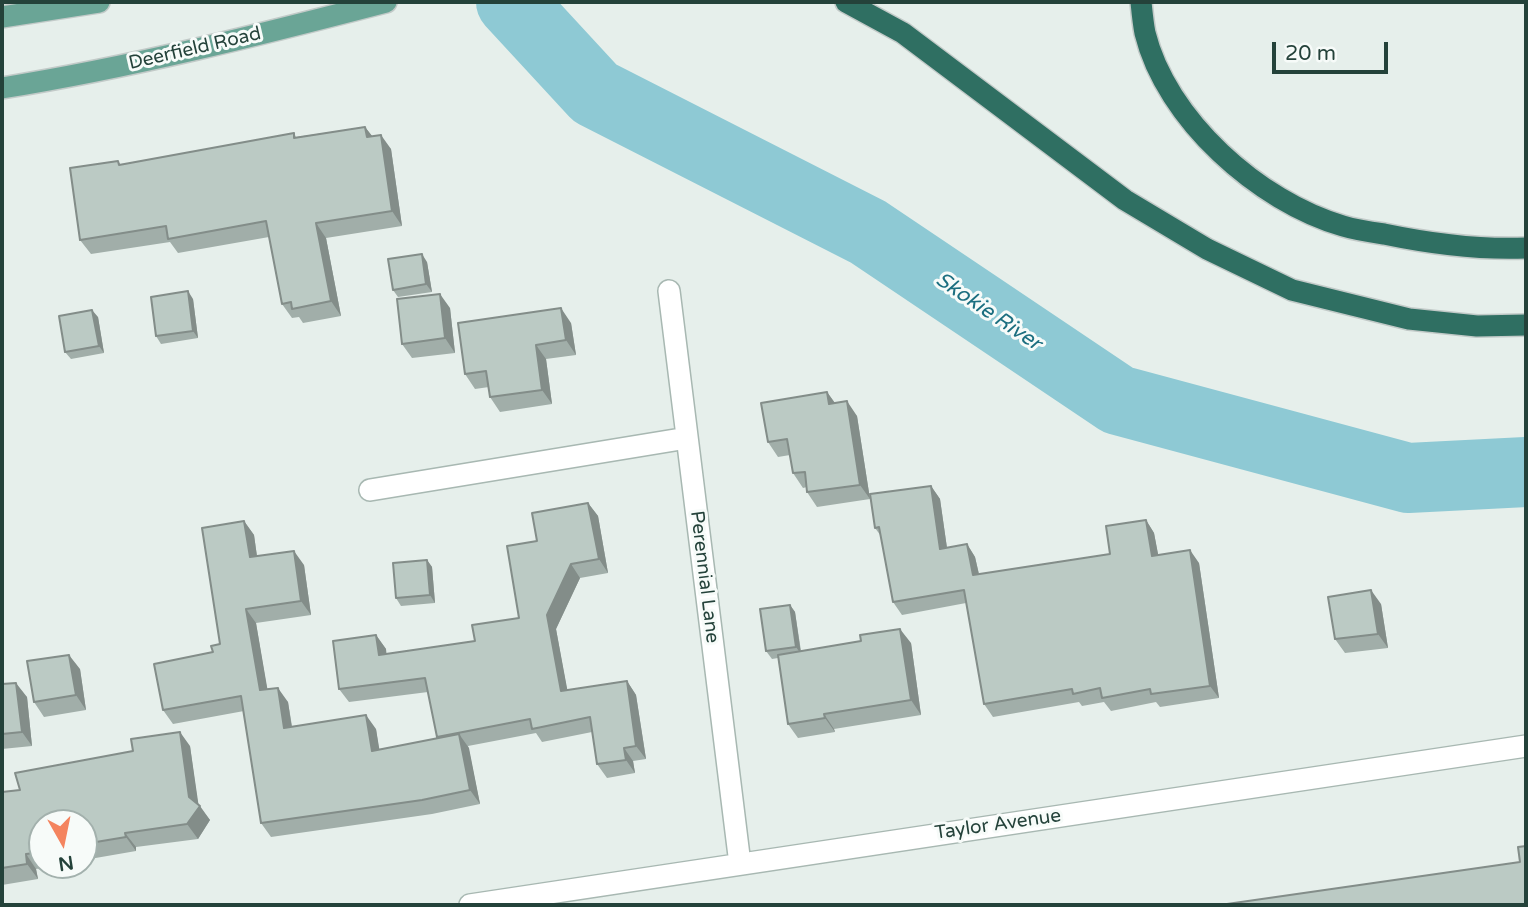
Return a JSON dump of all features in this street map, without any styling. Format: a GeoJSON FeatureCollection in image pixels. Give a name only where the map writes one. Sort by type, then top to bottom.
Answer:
{"type":"FeatureCollection","features":[{"type":"Feature","properties":{"kind":"highway"},"geometry":{"type":"LineString","coordinates":[[846,2],[903,33],[1125,200],[1207,249],[1292,290],[1409,318],[1477,326],[1526,325]]}},
{"type":"Feature","properties":{"kind":"highway"},"geometry":{"type":"LineString","coordinates":[[1141,2],[1145,34],[1159,69],[1183,112],[1216,150],[1255,182],[1299,208],[1342,226],[1438,245],[1491,249],[1526,248]]}},
{"type":"Feature","properties":{"kind":"main road"},"geometry":{"type":"LineString","coordinates":[[2,17],[99,2]]}},
{"type":"Feature","properties":{"kind":"main road","name":"Deerfield Road"},"geometry":{"type":"LineString","coordinates":[[2,88],[236,41],[386,2]]}},
{"type":"Feature","properties":{"kind":"street","name":"Perennial Lane"},"geometry":{"type":"LineString","coordinates":[[669,291],[740,864]]}},
{"type":"Feature","properties":{"kind":"street"},"geometry":{"type":"LineString","coordinates":[[370,489],[687,438]]}},
{"type":"Feature","properties":{"kind":"street","name":"Taylor Avenue"},"geometry":{"type":"LineString","coordinates":[[470,905],[1526,746]]}},
{"type":"Feature","properties":{"kind":"building"},"geometry":{"type":"Polygon","coordinates":[[[365,127],[367,137],[381,135],[392,211],[316,223],[331,301],[292,309],[291,302],[282,304],[266,221],[168,239],[166,226],[80,240],[70,168],[118,161],[119,165],[294,133],[294,138],[365,127]]]}},
{"type":"Feature","properties":{"kind":"building"},"geometry":{"type":"Polygon","coordinates":[[[422,254],[426,284],[393,290],[388,259],[422,254]]]}},
{"type":"Feature","properties":{"kind":"building"},"geometry":{"type":"Polygon","coordinates":[[[188,291],[193,331],[156,336],[151,297],[188,291]]]}},
{"type":"Feature","properties":{"kind":"building"},"geometry":{"type":"Polygon","coordinates":[[[440,294],[445,338],[402,344],[397,299],[440,294]]]}},
{"type":"Feature","properties":{"kind":"building"},"geometry":{"type":"Polygon","coordinates":[[[561,308],[566,340],[536,345],[542,390],[490,397],[486,371],[465,374],[458,323],[561,308]]]}},
{"type":"Feature","properties":{"kind":"building"},"geometry":{"type":"Polygon","coordinates":[[[92,310],[99,346],[65,352],[59,316],[92,310]]]}},
{"type":"Feature","properties":{"kind":"building"},"geometry":{"type":"Polygon","coordinates":[[[827,392],[829,404],[847,401],[860,485],[807,492],[805,472],[793,473],[787,439],[768,442],[761,403],[827,392]]]}},
{"type":"Feature","properties":{"kind":"building"},"geometry":{"type":"Polygon","coordinates":[[[931,486],[940,549],[967,544],[973,575],[1110,554],[1106,526],[1146,520],[1152,556],[1190,550],[1210,686],[1151,694],[1150,689],[1102,698],[1100,688],[1073,694],[1072,689],[984,704],[964,590],[893,602],[879,527],[875,528],[870,494],[931,486]]]}},
{"type":"Feature","properties":{"kind":"building"},"geometry":{"type":"Polygon","coordinates":[[[588,503],[599,559],[571,564],[547,615],[561,691],[627,681],[636,746],[624,748],[626,760],[597,764],[590,717],[532,729],[530,719],[437,737],[425,678],[339,689],[333,641],[376,635],[379,655],[475,641],[472,625],[519,618],[507,546],[537,541],[532,513],[588,503]]]}},
{"type":"Feature","properties":{"kind":"building"},"geometry":{"type":"Polygon","coordinates":[[[244,521],[250,557],[294,551],[301,601],[246,609],[260,690],[278,688],[284,728],[366,715],[372,751],[459,734],[470,790],[422,800],[261,823],[241,696],[163,710],[154,664],[213,652],[211,646],[220,644],[202,528],[244,521]]]}},
{"type":"Feature","properties":{"kind":"building"},"geometry":{"type":"Polygon","coordinates":[[[427,560],[430,595],[396,598],[393,563],[427,560]]]}},
{"type":"Feature","properties":{"kind":"building"},"geometry":{"type":"Polygon","coordinates":[[[1371,590],[1378,634],[1335,639],[1328,597],[1371,590]]]}},
{"type":"Feature","properties":{"kind":"building"},"geometry":{"type":"Polygon","coordinates":[[[790,605],[796,647],[766,651],[760,609],[790,605]]]}},
{"type":"Feature","properties":{"kind":"building"},"geometry":{"type":"Polygon","coordinates":[[[900,629],[911,700],[824,714],[825,718],[788,724],[778,655],[861,641],[860,635],[900,629]]]}},
{"type":"Feature","properties":{"kind":"building"},"geometry":{"type":"Polygon","coordinates":[[[69,655],[76,695],[34,702],[27,661],[69,655]]]}},
{"type":"Feature","properties":{"kind":"building"},"geometry":{"type":"Polygon","coordinates":[[[16,683],[22,732],[2,734],[2,684],[16,683]]]}},
{"type":"Feature","properties":{"kind":"building"},"geometry":{"type":"Polygon","coordinates":[[[180,732],[189,797],[200,806],[187,824],[125,833],[126,837],[98,842],[98,809],[28,809],[27,864],[2,868],[2,792],[20,790],[15,773],[133,751],[131,739],[180,732]]]}},
{"type":"Feature","properties":{"kind":"building"},"geometry":{"type":"Polygon","coordinates":[[[1526,846],[1526,905],[1220,905],[1520,862],[1518,847],[1526,846]]]}},
{"type":"Feature","properties":{"kind":"waterway","name":"Skokie River"},"geometry":{"type":"LineString","coordinates":[[511,2],[595,93],[868,232],[1118,400],[1408,478],[1526,472]]}}]}
